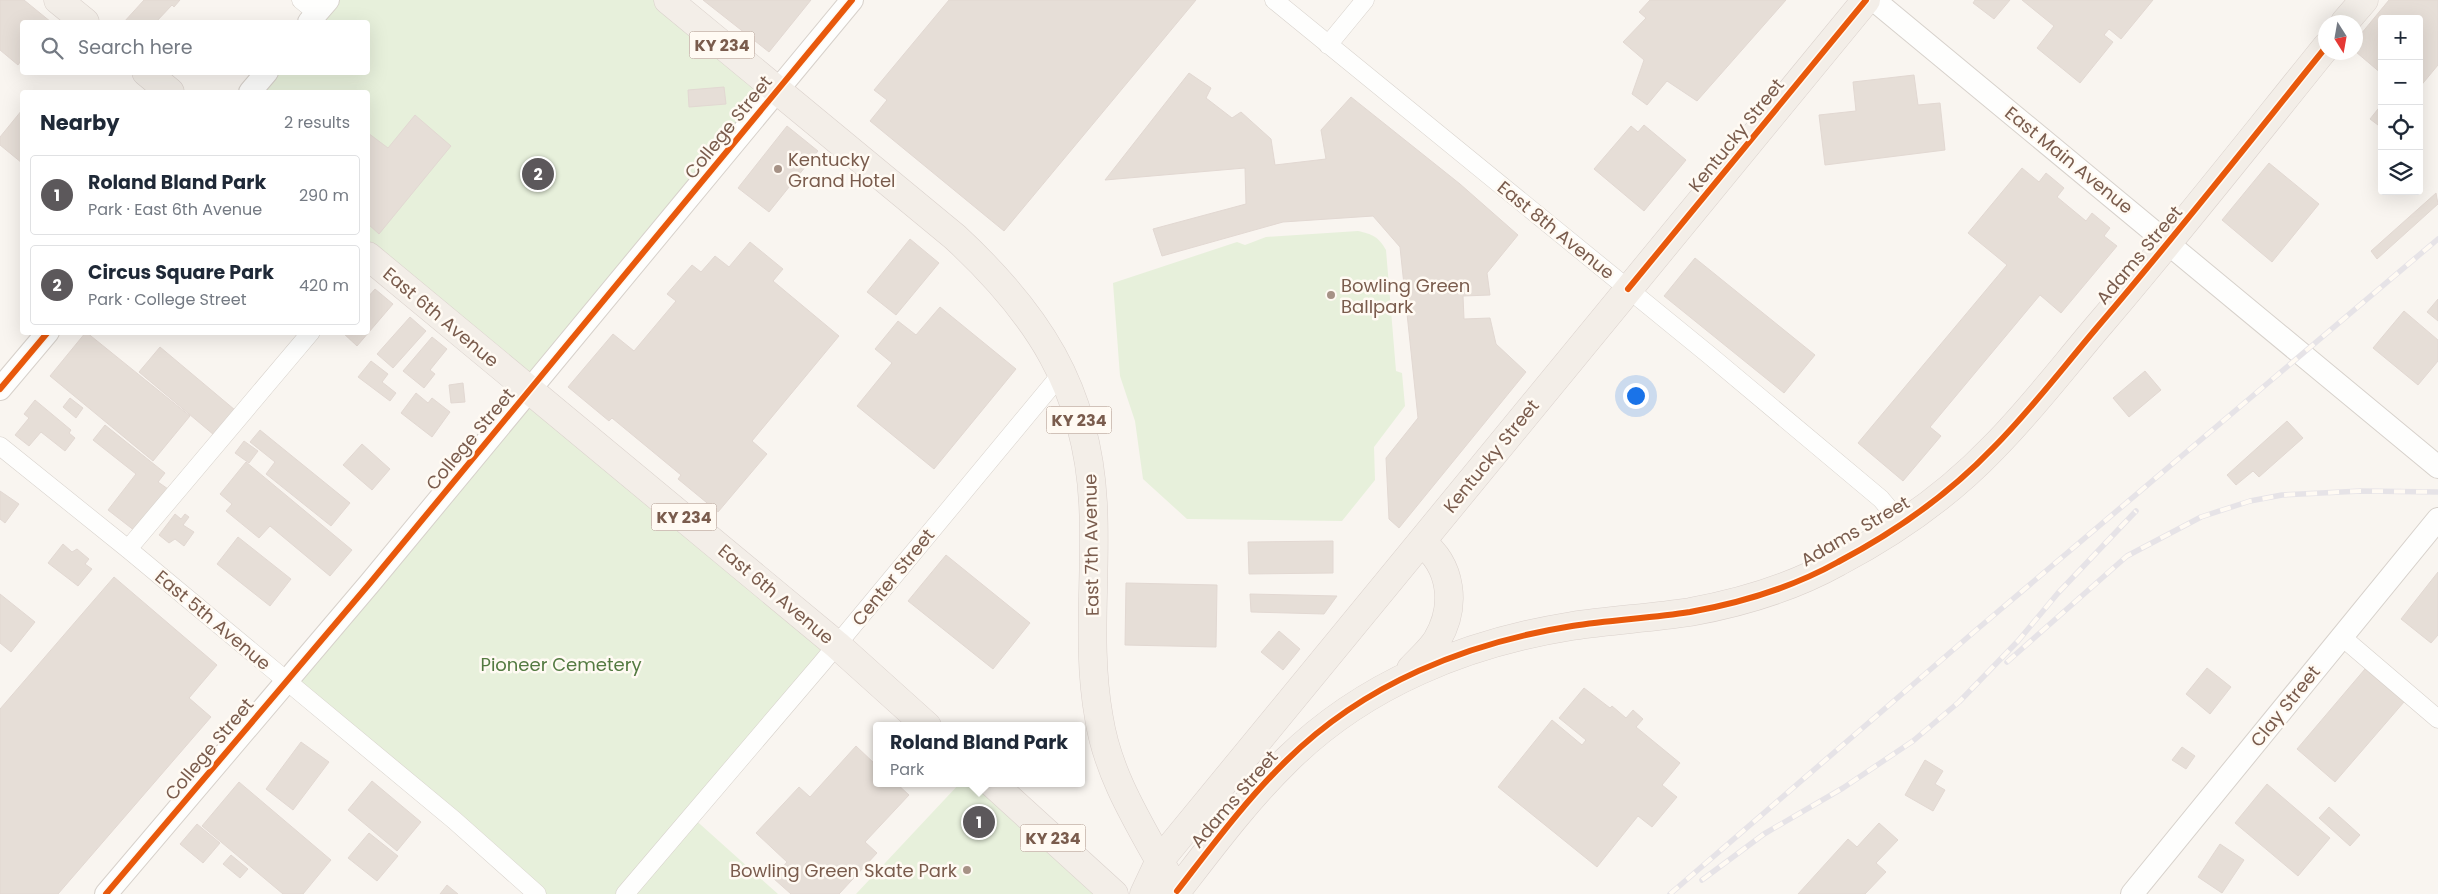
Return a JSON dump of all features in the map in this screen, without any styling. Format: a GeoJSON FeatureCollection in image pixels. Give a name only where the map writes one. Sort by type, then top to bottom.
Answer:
{"type":"FeatureCollection","features":[{"type":"Feature","properties":{"kind":"main road"},"geometry":{"type":"LineString","coordinates":[[58,0],[83,20]]}},
{"type":"Feature","properties":{"kind":"main road","name":"East 7th Avenue"},"geometry":{"type":"LineString","coordinates":[[668,0],[955,237],[991,270],[1034,322],[1062,373],[1076,407],[1089,460],[1093,504],[1094,672],[1098,718],[1108,756],[1124,795],[1176,893]]}},
{"type":"Feature","properties":{"kind":"main road","name":"Kentucky Street"},"geometry":{"type":"LineString","coordinates":[[1144,894],[1160,860],[1866,0]]}},
{"type":"Feature","properties":{"kind":"main road"},"geometry":{"type":"LineString","coordinates":[[2351,15],[2364,0]]}},
{"type":"Feature","properties":{"kind":"main road","name":"Adams Street"},"geometry":{"type":"LineString","coordinates":[[1176,893],[1240,810],[1289,758],[1329,724],[1366,698],[1403,677],[1454,655],[1516,636],[1576,625],[1689,612],[1746,599],[1828,567],[1902,524],[1946,492],[1994,447],[2170,243],[2318,57]]}},
{"type":"Feature","properties":{"kind":"main road"},"geometry":{"type":"LineString","coordinates":[[150,75],[168,90]]}},
{"type":"Feature","properties":{"kind":"main road","name":"East 6th Avenue"},"geometry":{"type":"LineString","coordinates":[[370,261],[530,390],[837,645],[923,722]]}},
{"type":"Feature","properties":{"kind":"main road"},"geometry":{"type":"LineString","coordinates":[[1403,677],[1436,641],[1444,626],[1448,610],[1445,571],[1433,552],[1421,542]]}},
{"type":"Feature","properties":{"kind":"main road","name":"KY 234"},"geometry":{"type":"LineString","coordinates":[[996,787],[1114,894]]}},
{"type":"Feature","properties":{"kind":"street","name":"College Street"},"geometry":{"type":"LineString","coordinates":[[106,894],[370,583],[700,187],[852,0]]}},
{"type":"Feature","properties":{"kind":"street","name":"East 8th Avenue"},"geometry":{"type":"LineString","coordinates":[[1274,0],[1628,289],[1881,499],[1902,524]]}},
{"type":"Feature","properties":{"kind":"street"},"geometry":{"type":"LineString","coordinates":[[1328,44],[1365,0]]}},
{"type":"Feature","properties":{"kind":"street","name":"East Main Avenue"},"geometry":{"type":"LineString","coordinates":[[1874,0],[2170,243],[2438,467]]}},
{"type":"Feature","properties":{"kind":"street"},"geometry":{"type":"LineString","coordinates":[[252,90],[264,75]]}},
{"type":"Feature","properties":{"kind":"street"},"geometry":{"type":"LineString","coordinates":[[0,389],[45,335]]}},
{"type":"Feature","properties":{"kind":"street"},"geometry":{"type":"LineString","coordinates":[[128,549],[308,335]]}},
{"type":"Feature","properties":{"kind":"street","name":"Center Street"},"geometry":{"type":"LineString","coordinates":[[625,894],[837,645],[1062,373]]}},
{"type":"Feature","properties":{"kind":"street","name":"East 5th Avenue"},"geometry":{"type":"LineString","coordinates":[[0,446],[128,549],[454,820],[538,894]]}},
{"type":"Feature","properties":{"kind":"street","name":"Clay Street"},"geometry":{"type":"LineString","coordinates":[[2132,894],[2438,519]]}},
{"type":"Feature","properties":{"kind":"street"},"geometry":{"type":"LineString","coordinates":[[2342,636],[2438,718]]}},
{"type":"Feature","properties":{"kind":"green space"},"geometry":{"type":"Polygon","coordinates":[[[328,0],[669,0],[778,89],[530,390],[370,257],[370,90],[252,90],[265,75],[370,75],[370,20],[311,20],[328,0]]]}},
{"type":"Feature","properties":{"kind":"green space"},"geometry":{"type":"Polygon","coordinates":[[[1358,231],[1375,237],[1386,250],[1396,371],[1402,373],[1405,406],[1374,447],[1375,480],[1342,521],[1187,519],[1143,479],[1135,421],[1120,376],[1113,283],[1237,242],[1245,245],[1266,237],[1358,231]]]}},
{"type":"Feature","properties":{"kind":"green space","name":"Pioneer Cemetery"},"geometry":{"type":"Polygon","coordinates":[[[530,390],[839,647],[691,816],[778,894],[536,894],[286,681],[530,390]]]}},
{"type":"Feature","properties":{"kind":"green space"},"geometry":{"type":"Polygon","coordinates":[[[956,787],[996,787],[1114,894],[856,894],[956,787]]]}},
{"type":"Feature","properties":{"kind":"building"},"geometry":{"type":"Polygon","coordinates":[[[0,0],[24,0],[49,20],[20,20],[20,62],[18,65],[0,50],[0,0]]]}},
{"type":"Feature","properties":{"kind":"building"},"geometry":{"type":"Polygon","coordinates":[[[144,0],[180,0],[174,7],[172,5],[158,20],[126,20],[144,0]]]}},
{"type":"Feature","properties":{"kind":"building"},"geometry":{"type":"Polygon","coordinates":[[[703,0],[811,0],[769,52],[703,0]]]}},
{"type":"Feature","properties":{"kind":"building"},"geometry":{"type":"Polygon","coordinates":[[[949,0],[1196,0],[1004,231],[870,121],[887,100],[874,90],[949,0]]]}},
{"type":"Feature","properties":{"kind":"building"},"geometry":{"type":"Polygon","coordinates":[[[1650,0],[1786,0],[1697,101],[1667,81],[1647,105],[1632,94],[1644,60],[1623,42],[1646,18],[1639,12],[1650,0]]]}},
{"type":"Feature","properties":{"kind":"building"},"geometry":{"type":"Polygon","coordinates":[[[1975,0],[2010,0],[1994,19],[1973,3],[1975,0]]]}},
{"type":"Feature","properties":{"kind":"building"},"geometry":{"type":"Polygon","coordinates":[[[2022,0],[2153,0],[2121,39],[2109,29],[2104,35],[2113,42],[2080,83],[2037,48],[2054,26],[2022,0]]]}},
{"type":"Feature","properties":{"kind":"building"},"geometry":{"type":"Polygon","coordinates":[[[2389,0],[2438,0],[2438,65],[2423,83],[2423,15],[2378,15],[2378,71],[2363,58],[2363,32],[2389,0]]]}},
{"type":"Feature","properties":{"kind":"building"},"geometry":{"type":"Polygon","coordinates":[[[1189,73],[1211,88],[1206,98],[1232,118],[1241,112],[1271,139],[1275,165],[1326,159],[1321,130],[1351,97],[1460,184],[1518,235],[1487,273],[1490,295],[1463,296],[1464,319],[1490,318],[1496,344],[1526,372],[1399,528],[1389,519],[1386,458],[1418,418],[1400,247],[1373,216],[1283,222],[1162,256],[1153,229],[1246,204],[1245,168],[1105,180],[1189,73]]]}},
{"type":"Feature","properties":{"kind":"building"},"geometry":{"type":"Polygon","coordinates":[[[1914,75],[1918,105],[1940,103],[1945,150],[1825,165],[1819,115],[1856,111],[1853,82],[1914,75]]]}},
{"type":"Feature","properties":{"kind":"building"},"geometry":{"type":"Polygon","coordinates":[[[724,87],[726,104],[689,107],[688,90],[724,87]]]}},
{"type":"Feature","properties":{"kind":"building"},"geometry":{"type":"Polygon","coordinates":[[[2378,109],[2378,125],[2370,119],[2378,109]]]}},
{"type":"Feature","properties":{"kind":"building"},"geometry":{"type":"Polygon","coordinates":[[[20,112],[20,161],[0,145],[0,137],[20,112]]]}},
{"type":"Feature","properties":{"kind":"building"},"geometry":{"type":"Polygon","coordinates":[[[415,115],[451,146],[379,234],[370,226],[370,134],[388,148],[415,115]]]}},
{"type":"Feature","properties":{"kind":"building"},"geometry":{"type":"Polygon","coordinates":[[[1644,125],[1686,160],[1644,211],[1594,169],[1631,126],[1638,132],[1644,125]]]}},
{"type":"Feature","properties":{"kind":"building","name":"Kentucky Grand Hotel"},"geometry":{"type":"Polygon","coordinates":[[[787,126],[818,151],[769,212],[738,188],[787,126]]]}},
{"type":"Feature","properties":{"kind":"building"},"geometry":{"type":"Polygon","coordinates":[[[2269,163],[2319,204],[2272,262],[2222,220],[2269,163]]]}},
{"type":"Feature","properties":{"kind":"building"},"geometry":{"type":"Polygon","coordinates":[[[2022,168],[2039,182],[2046,173],[2064,188],[2057,197],[2086,221],[2092,213],[2110,228],[2104,236],[2117,246],[2061,313],[2040,295],[1930,427],[1941,436],[1903,481],[1858,443],[2007,265],[1968,233],[2022,168]]]}},
{"type":"Feature","properties":{"kind":"building"},"geometry":{"type":"Polygon","coordinates":[[[2436,193],[2438,204],[2377,259],[2371,251],[2436,193]]]}},
{"type":"Feature","properties":{"kind":"building"},"geometry":{"type":"Polygon","coordinates":[[[910,239],[939,263],[896,315],[867,292],[910,239]]]}},
{"type":"Feature","properties":{"kind":"building"},"geometry":{"type":"Polygon","coordinates":[[[750,242],[783,269],[773,281],[839,336],[752,441],[767,454],[718,512],[678,479],[681,475],[612,418],[609,421],[568,387],[613,334],[634,351],[676,301],[667,294],[692,265],[701,272],[715,256],[729,267],[750,242]]]}},
{"type":"Feature","properties":{"kind":"building"},"geometry":{"type":"Polygon","coordinates":[[[1695,258],[1815,355],[1784,393],[1664,296],[1695,258]]]}},
{"type":"Feature","properties":{"kind":"building"},"geometry":{"type":"Polygon","coordinates":[[[375,289],[393,304],[370,331],[370,295],[375,289]]]}},
{"type":"Feature","properties":{"kind":"building"},"geometry":{"type":"Polygon","coordinates":[[[2438,299],[2438,321],[2427,312],[2438,299]]]}},
{"type":"Feature","properties":{"kind":"building"},"geometry":{"type":"Polygon","coordinates":[[[940,307],[1016,369],[934,469],[857,406],[892,363],[875,349],[898,321],[916,335],[940,307]]]}},
{"type":"Feature","properties":{"kind":"building"},"geometry":{"type":"Polygon","coordinates":[[[2404,311],[2438,340],[2438,361],[2418,385],[2373,348],[2404,311]]]}},
{"type":"Feature","properties":{"kind":"building"},"geometry":{"type":"Polygon","coordinates":[[[410,317],[426,331],[393,368],[377,354],[410,317]]]}},
{"type":"Feature","properties":{"kind":"building"},"geometry":{"type":"Polygon","coordinates":[[[84,335],[90,335],[190,416],[153,461],[50,376],[84,335]]]}},
{"type":"Feature","properties":{"kind":"building"},"geometry":{"type":"Polygon","coordinates":[[[345,335],[366,335],[357,346],[345,335]]]}},
{"type":"Feature","properties":{"kind":"building"},"geometry":{"type":"Polygon","coordinates":[[[432,337],[447,349],[430,370],[435,374],[424,388],[403,371],[432,337]]]}},
{"type":"Feature","properties":{"kind":"building"},"geometry":{"type":"Polygon","coordinates":[[[160,347],[235,410],[214,435],[139,372],[160,347]]]}},
{"type":"Feature","properties":{"kind":"building"},"geometry":{"type":"Polygon","coordinates":[[[371,361],[388,374],[382,382],[396,393],[390,401],[358,377],[371,361]]]}},
{"type":"Feature","properties":{"kind":"building"},"geometry":{"type":"Polygon","coordinates":[[[2145,371],[2161,390],[2129,417],[2113,398],[2145,371]]]}},
{"type":"Feature","properties":{"kind":"building"},"geometry":{"type":"Polygon","coordinates":[[[463,383],[465,402],[451,403],[449,385],[463,383]]]}},
{"type":"Feature","properties":{"kind":"building"},"geometry":{"type":"Polygon","coordinates":[[[416,393],[428,403],[432,398],[450,412],[432,437],[401,413],[416,393]]]}},
{"type":"Feature","properties":{"kind":"building"},"geometry":{"type":"Polygon","coordinates":[[[70,398],[83,408],[76,418],[63,407],[70,398]]]}},
{"type":"Feature","properties":{"kind":"building"},"geometry":{"type":"Polygon","coordinates":[[[35,400],[71,430],[69,433],[75,438],[65,451],[41,432],[29,446],[15,435],[29,418],[24,414],[35,400]]]}},
{"type":"Feature","properties":{"kind":"building"},"geometry":{"type":"Polygon","coordinates":[[[2287,421],[2303,438],[2259,477],[2253,471],[2236,485],[2227,475],[2287,421]]]}},
{"type":"Feature","properties":{"kind":"building"},"geometry":{"type":"Polygon","coordinates":[[[105,425],[165,473],[158,482],[168,489],[135,531],[108,510],[136,474],[93,440],[105,425]]]}},
{"type":"Feature","properties":{"kind":"building"},"geometry":{"type":"Polygon","coordinates":[[[260,430],[350,503],[331,526],[266,474],[275,462],[250,442],[260,430]]]}},
{"type":"Feature","properties":{"kind":"building"},"geometry":{"type":"Polygon","coordinates":[[[244,441],[258,451],[249,463],[235,453],[244,441]]]}},
{"type":"Feature","properties":{"kind":"building"},"geometry":{"type":"Polygon","coordinates":[[[362,444],[390,469],[372,490],[343,465],[362,444]]]}},
{"type":"Feature","properties":{"kind":"building"},"geometry":{"type":"Polygon","coordinates":[[[246,462],[352,550],[330,576],[270,526],[259,538],[226,511],[232,504],[220,494],[246,462]]]}},
{"type":"Feature","properties":{"kind":"building"},"geometry":{"type":"Polygon","coordinates":[[[0,491],[19,504],[5,523],[0,519],[0,491]]]}},
{"type":"Feature","properties":{"kind":"building"},"geometry":{"type":"Polygon","coordinates":[[[175,514],[181,519],[185,514],[189,517],[183,525],[194,532],[184,546],[175,539],[169,543],[159,535],[175,514]]]}},
{"type":"Feature","properties":{"kind":"building"},"geometry":{"type":"Polygon","coordinates":[[[238,537],[291,579],[270,606],[217,564],[238,537]]]}},
{"type":"Feature","properties":{"kind":"building"},"geometry":{"type":"Polygon","coordinates":[[[1333,541],[1333,573],[1249,574],[1248,542],[1333,541]]]}},
{"type":"Feature","properties":{"kind":"building"},"geometry":{"type":"Polygon","coordinates":[[[63,544],[72,552],[77,549],[89,559],[85,564],[92,569],[78,586],[48,563],[63,544]]]}},
{"type":"Feature","properties":{"kind":"building"},"geometry":{"type":"Polygon","coordinates":[[[946,555],[1030,623],[993,669],[908,601],[946,555]]]}},
{"type":"Feature","properties":{"kind":"building"},"geometry":{"type":"Polygon","coordinates":[[[2438,572],[2438,635],[2431,643],[2401,619],[2438,572]]]}},
{"type":"Feature","properties":{"kind":"building"},"geometry":{"type":"Polygon","coordinates":[[[114,577],[217,665],[189,698],[211,717],[58,894],[0,894],[0,709],[114,577]]]}},
{"type":"Feature","properties":{"kind":"building"},"geometry":{"type":"Polygon","coordinates":[[[1126,583],[1217,585],[1216,647],[1125,645],[1126,583]]]}},
{"type":"Feature","properties":{"kind":"building"},"geometry":{"type":"Polygon","coordinates":[[[0,594],[35,622],[11,652],[0,643],[0,594]]]}},
{"type":"Feature","properties":{"kind":"building"},"geometry":{"type":"Polygon","coordinates":[[[1250,594],[1337,596],[1324,614],[1251,612],[1250,594]]]}},
{"type":"Feature","properties":{"kind":"building"},"geometry":{"type":"Polygon","coordinates":[[[1279,631],[1300,649],[1283,670],[1261,652],[1279,631]]]}},
{"type":"Feature","properties":{"kind":"building"},"geometry":{"type":"Polygon","coordinates":[[[2207,668],[2231,687],[2210,714],[2186,694],[2207,668]]]}},
{"type":"Feature","properties":{"kind":"building"},"geometry":{"type":"Polygon","coordinates":[[[2365,669],[2404,702],[2335,782],[2297,749],[2365,669]]]}},
{"type":"Feature","properties":{"kind":"building"},"geometry":{"type":"Polygon","coordinates":[[[1584,688],[1610,708],[1612,706],[1626,718],[1633,710],[1643,719],[1636,727],[1680,763],[1662,785],[1677,797],[1652,827],[1638,816],[1597,867],[1498,787],[1552,720],[1582,745],[1586,740],[1559,718],[1584,688]]]}},
{"type":"Feature","properties":{"kind":"building"},"geometry":{"type":"Polygon","coordinates":[[[301,742],[329,762],[293,810],[266,789],[301,742]]]}},
{"type":"Feature","properties":{"kind":"building"},"geometry":{"type":"Polygon","coordinates":[[[856,746],[873,762],[873,787],[900,787],[909,795],[865,842],[877,853],[839,894],[791,894],[773,878],[787,862],[756,833],[799,787],[810,797],[856,746]]]}},
{"type":"Feature","properties":{"kind":"building"},"geometry":{"type":"Polygon","coordinates":[[[2182,747],[2195,756],[2186,769],[2172,760],[2182,747]]]}},
{"type":"Feature","properties":{"kind":"building"},"geometry":{"type":"Polygon","coordinates":[[[1925,760],[1943,771],[1935,784],[1945,790],[1933,811],[1905,795],[1925,760]]]}},
{"type":"Feature","properties":{"kind":"building"},"geometry":{"type":"Polygon","coordinates":[[[372,781],[421,822],[397,851],[348,810],[372,781]]]}},
{"type":"Feature","properties":{"kind":"building"},"geometry":{"type":"Polygon","coordinates":[[[239,782],[331,860],[303,894],[283,894],[202,826],[239,782]]]}},
{"type":"Feature","properties":{"kind":"building"},"geometry":{"type":"Polygon","coordinates":[[[2267,784],[2330,838],[2298,876],[2235,823],[2267,784]]]}},
{"type":"Feature","properties":{"kind":"building"},"geometry":{"type":"Polygon","coordinates":[[[2329,807],[2360,835],[2350,846],[2319,818],[2329,807]]]}},
{"type":"Feature","properties":{"kind":"building"},"geometry":{"type":"Polygon","coordinates":[[[1879,823],[1898,840],[1876,863],[1886,872],[1865,894],[1798,894],[1848,839],[1857,847],[1879,823]]]}},
{"type":"Feature","properties":{"kind":"building"},"geometry":{"type":"Polygon","coordinates":[[[197,824],[220,843],[203,863],[180,844],[197,824]]]}},
{"type":"Feature","properties":{"kind":"building"},"geometry":{"type":"Polygon","coordinates":[[[369,833],[398,856],[377,881],[348,858],[369,833]]]}},
{"type":"Feature","properties":{"kind":"building"},"geometry":{"type":"Polygon","coordinates":[[[2220,844],[2244,860],[2222,893],[2198,877],[2220,844]]]}},
{"type":"Feature","properties":{"kind":"building"},"geometry":{"type":"Polygon","coordinates":[[[231,855],[248,869],[240,878],[223,864],[231,855]]]}},
{"type":"Feature","properties":{"kind":"building"},"geometry":{"type":"Polygon","coordinates":[[[447,885],[458,894],[440,894],[447,885]]]}},
{"type":"Feature","properties":{"kind":"railway"},"geometry":{"type":"LineString","coordinates":[[1670,894],[1975,631],[2438,239]]}},
{"type":"Feature","properties":{"kind":"railway"},"geometry":{"type":"LineString","coordinates":[[2007,662],[2127,556],[2201,517],[2250,501],[2282,495],[2361,491],[2438,492]]}},
{"type":"Feature","properties":{"kind":"railway"},"geometry":{"type":"LineString","coordinates":[[1702,880],[1764,834],[1843,788],[1913,741],[1959,702],[2018,641],[2058,593],[2136,511]]}},
{"type":"Feature","properties":{"kind":"cycle path"},"geometry":{"type":"LineString","coordinates":[[106,894],[370,583],[852,0]]}},
{"type":"Feature","properties":{"kind":"cycle path"},"geometry":{"type":"LineString","coordinates":[[1628,289],[1866,0]]}},
{"type":"Feature","properties":{"kind":"cycle path"},"geometry":{"type":"LineString","coordinates":[[1177,891],[1243,807],[1287,760],[1317,733],[1349,709],[1383,689],[1419,671],[1494,643],[1572,626],[1690,612],[1766,593],[1803,579],[1838,562],[1880,538],[1920,511],[1976,465],[2021,418],[2214,187],[2318,57]]}},
{"type":"Feature","properties":{"kind":"cycle path"},"geometry":{"type":"LineString","coordinates":[[0,389],[45,335]]}},
{"type":"Feature","properties":{"kind":"place","name":"Kentucky Grand Hotel"},"geometry":{"type":"Point","coordinates":[778,169]}},
{"type":"Feature","properties":{"kind":"place","name":"Circus Square Park"},"geometry":{"type":"Point","coordinates":[538,174]}},
{"type":"Feature","properties":{"kind":"place","name":"Bowling Green Ballpark"},"geometry":{"type":"Point","coordinates":[1331,295]}},
{"type":"Feature","properties":{"kind":"place","name":"Roland Bland Park"},"geometry":{"type":"Point","coordinates":[979,822]}},
{"type":"Feature","properties":{"kind":"place","name":"Bowling Green Skate Park"},"geometry":{"type":"Point","coordinates":[967,870]}}]}
